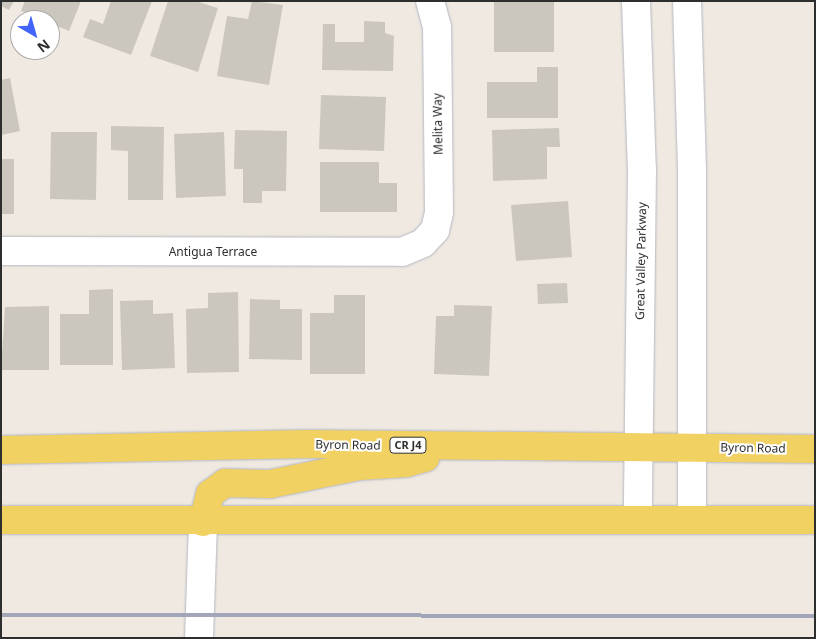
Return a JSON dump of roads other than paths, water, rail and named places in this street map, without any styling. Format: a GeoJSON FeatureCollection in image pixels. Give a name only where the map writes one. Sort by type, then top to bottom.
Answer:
{"type":"FeatureCollection","features":[{"type":"Feature","properties":{"kind":"main road","name":"Melita Way"},"geometry":{"type":"LineString","coordinates":[[424,243],[435,230],[439,212],[436,27],[430,1]]}},
{"type":"Feature","properties":{"kind":"main road","name":"Great Valley Parkway"},"geometry":{"type":"LineString","coordinates":[[636,1],[642,170],[638,520]]}},
{"type":"Feature","properties":{"kind":"main road"},"geometry":{"type":"LineString","coordinates":[[687,1],[692,169],[692,520]]}},
{"type":"Feature","properties":{"kind":"main road","name":"Antigua Terrace"},"geometry":{"type":"LineString","coordinates":[[1,251],[402,252],[424,243]]}},
{"type":"Feature","properties":{"kind":"main road","name":"Byron Road"},"geometry":{"type":"LineString","coordinates":[[1,450],[308,444],[815,449]]}},
{"type":"Feature","properties":{"kind":"main road"},"geometry":{"type":"LineString","coordinates":[[198,638],[203,522],[210,494],[225,483],[270,484],[359,466],[406,463],[468,446]]}},
{"type":"Feature","properties":{"kind":"main road"},"geometry":{"type":"LineString","coordinates":[[1,520],[203,522],[815,520]]}},
{"type":"Feature","properties":{"kind":"railway"},"geometry":{"type":"LineString","coordinates":[[1,615],[815,616]]}}]}
